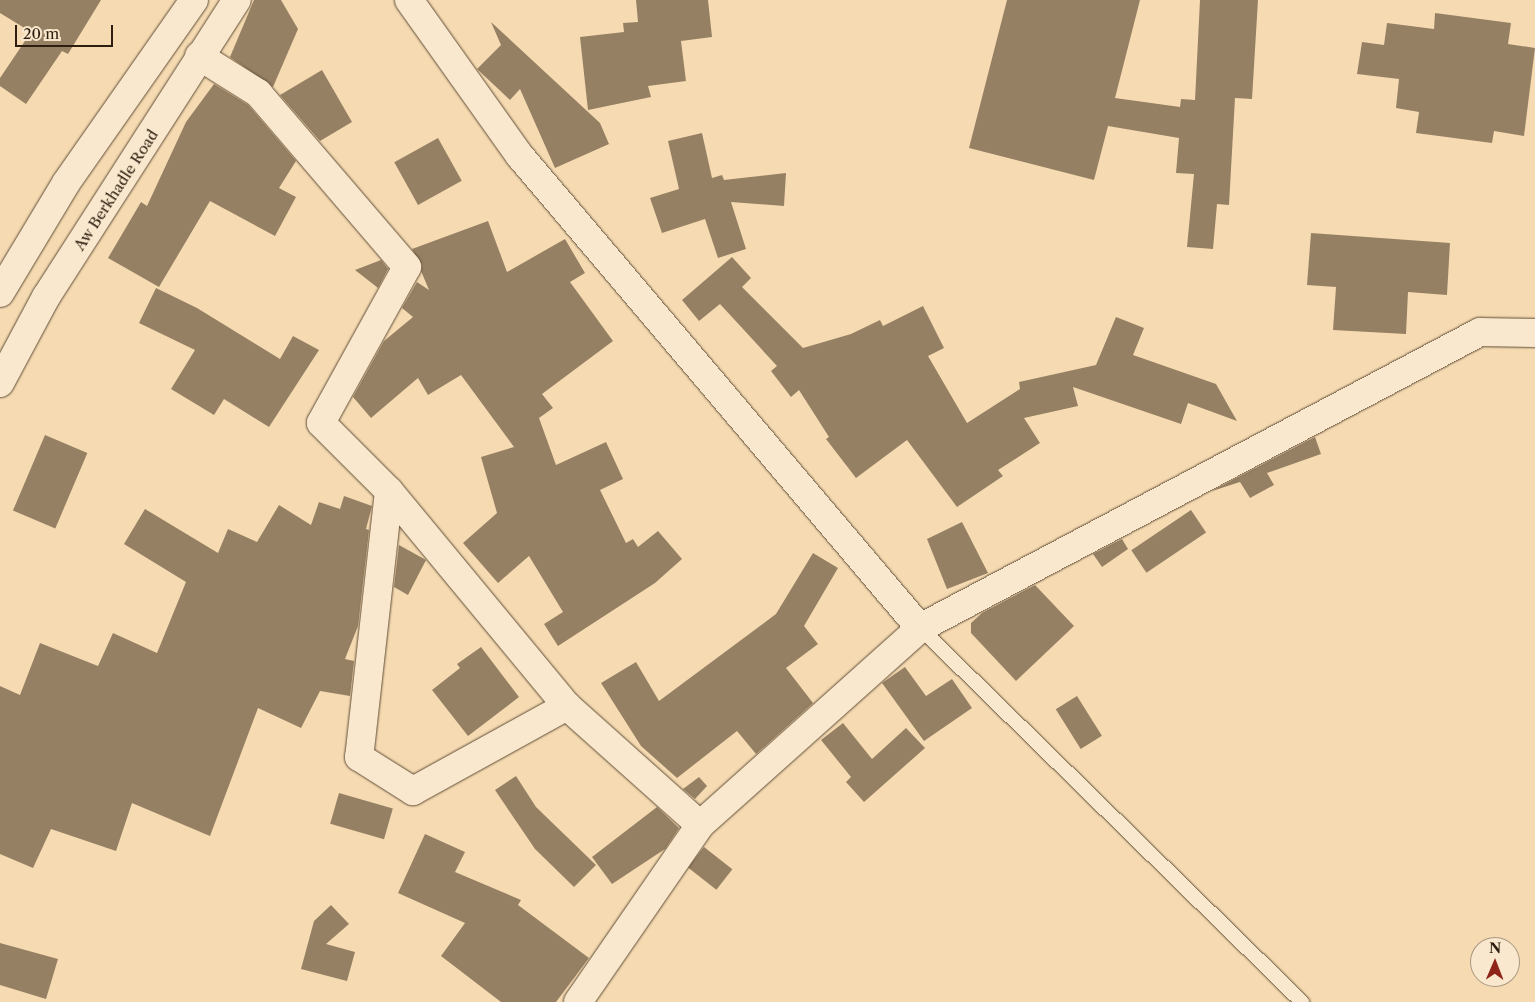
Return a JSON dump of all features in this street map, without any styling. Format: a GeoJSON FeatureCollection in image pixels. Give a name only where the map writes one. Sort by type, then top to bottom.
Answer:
{"type":"FeatureCollection","features":[{"type":"Feature","properties":{"kind":"street"},"geometry":{"type":"LineString","coordinates":[[0,293],[66,183],[194,0]]}},
{"type":"Feature","properties":{"kind":"street","name":"Aw Berkhadle Road"},"geometry":{"type":"LineString","coordinates":[[0,383],[46,297],[142,150],[198,56],[237,0]]}},
{"type":"Feature","properties":{"kind":"street"},"geometry":{"type":"LineString","coordinates":[[409,0],[520,156],[920,628]]}},
{"type":"Feature","properties":{"kind":"street"},"geometry":{"type":"LineString","coordinates":[[198,56],[258,94],[407,267],[321,422],[388,491],[567,706],[700,825]]}},
{"type":"Feature","properties":{"kind":"street"},"geometry":{"type":"LineString","coordinates":[[578,1002],[700,825],[920,628],[1480,332],[1535,333]]}},
{"type":"Feature","properties":{"kind":"street"},"geometry":{"type":"LineString","coordinates":[[388,491],[358,757],[413,791],[567,706]]}},
{"type":"Feature","properties":{"kind":"lane"},"geometry":{"type":"LineString","coordinates":[[920,628],[1302,1002]]}},
{"type":"Feature","properties":{"kind":"building"},"geometry":{"type":"Polygon","coordinates":[[[0,0],[101,0],[68,54],[62,51],[26,104],[0,86],[0,78],[31,32],[0,13],[0,0]]]}},
{"type":"Feature","properties":{"kind":"building"},"geometry":{"type":"Polygon","coordinates":[[[254,0],[281,0],[298,29],[273,87],[230,57],[254,0]]]}},
{"type":"Feature","properties":{"kind":"building"},"geometry":{"type":"Polygon","coordinates":[[[636,0],[708,0],[712,37],[681,41],[686,81],[648,86],[651,97],[588,110],[580,37],[624,32],[623,23],[638,22],[636,0]]]}},
{"type":"Feature","properties":{"kind":"building"},"geometry":{"type":"Polygon","coordinates":[[[1007,0],[1140,0],[1115,98],[1180,107],[1181,99],[1195,100],[1200,0],[1258,0],[1252,99],[1235,98],[1229,205],[1217,204],[1213,249],[1187,247],[1194,174],[1176,173],[1179,138],[1108,126],[1094,180],[969,148],[1007,0]]]}},
{"type":"Feature","properties":{"kind":"building"},"geometry":{"type":"Polygon","coordinates":[[[1435,13],[1511,23],[1508,44],[1535,48],[1524,136],[1494,131],[1492,143],[1416,133],[1419,112],[1396,108],[1399,79],[1357,74],[1362,42],[1384,45],[1387,23],[1434,29],[1435,13]]]}},
{"type":"Feature","properties":{"kind":"building"},"geometry":{"type":"Polygon","coordinates":[[[491,22],[600,123],[609,144],[555,168],[520,89],[510,100],[477,69],[501,45],[491,22]]]}},
{"type":"Feature","properties":{"kind":"building"},"geometry":{"type":"Polygon","coordinates":[[[322,70],[352,122],[320,141],[280,95],[322,70]]]}},
{"type":"Feature","properties":{"kind":"building"},"geometry":{"type":"Polygon","coordinates":[[[214,84],[248,105],[296,161],[279,188],[296,197],[275,236],[210,201],[159,287],[108,258],[141,202],[147,206],[186,122],[214,84]]]}},
{"type":"Feature","properties":{"kind":"building"},"geometry":{"type":"Polygon","coordinates":[[[702,133],[712,178],[722,175],[724,180],[786,173],[784,206],[731,202],[746,249],[718,258],[705,219],[662,233],[650,198],[679,189],[668,141],[702,133]]]}},
{"type":"Feature","properties":{"kind":"building"},"geometry":{"type":"Polygon","coordinates":[[[438,138],[462,181],[418,205],[394,162],[438,138]]]}},
{"type":"Feature","properties":{"kind":"building"},"geometry":{"type":"Polygon","coordinates":[[[488,221],[507,272],[565,239],[585,273],[570,282],[613,341],[542,394],[553,408],[539,418],[556,465],[606,442],[623,479],[600,490],[626,543],[633,539],[638,547],[658,531],[682,559],[655,583],[558,646],[544,624],[563,612],[529,556],[498,583],[463,543],[497,513],[481,457],[514,447],[461,375],[428,395],[418,378],[371,418],[353,397],[384,341],[413,317],[402,308],[417,282],[429,290],[421,271],[422,265],[412,249],[488,221]]]}},
{"type":"Feature","properties":{"kind":"building"},"geometry":{"type":"Polygon","coordinates":[[[1311,233],[1450,243],[1447,295],[1408,292],[1406,334],[1333,330],[1336,287],[1307,285],[1311,233]]]}},
{"type":"Feature","properties":{"kind":"building"},"geometry":{"type":"Polygon","coordinates":[[[732,257],[751,278],[742,287],[803,348],[851,334],[880,320],[883,326],[923,306],[944,348],[928,356],[967,423],[1020,389],[1019,382],[1096,365],[1116,317],[1144,328],[1133,355],[1216,384],[1237,421],[1188,403],[1181,424],[1073,387],[1078,406],[1024,418],[1040,443],[998,470],[1003,476],[957,507],[907,440],[856,478],[826,439],[829,437],[799,390],[791,397],[771,371],[777,366],[720,304],[699,321],[682,300],[732,257]]]}},
{"type":"Feature","properties":{"kind":"building"},"geometry":{"type":"Polygon","coordinates":[[[381,260],[388,269],[378,288],[355,270],[381,260]]]}},
{"type":"Feature","properties":{"kind":"building"},"geometry":{"type":"Polygon","coordinates":[[[156,288],[197,308],[280,359],[293,336],[319,350],[269,427],[224,399],[214,415],[171,389],[195,350],[139,323],[156,288]]]}},
{"type":"Feature","properties":{"kind":"building"},"geometry":{"type":"Polygon","coordinates":[[[45,435],[87,453],[55,528],[13,510],[45,435]]]}},
{"type":"Feature","properties":{"kind":"building"},"geometry":{"type":"Polygon","coordinates":[[[1315,437],[1321,454],[1267,473],[1274,485],[1250,498],[1240,482],[1212,491],[1315,437]]]}},
{"type":"Feature","properties":{"kind":"building"},"geometry":{"type":"Polygon","coordinates":[[[344,496],[372,506],[366,529],[369,530],[358,626],[345,659],[354,661],[350,696],[320,691],[301,728],[258,708],[210,836],[132,803],[116,851],[51,829],[33,868],[0,854],[0,686],[20,695],[40,643],[98,666],[113,633],[157,653],[186,582],[124,544],[145,509],[218,553],[228,529],[257,542],[279,505],[311,525],[319,502],[340,509],[344,496]]]}},
{"type":"Feature","properties":{"kind":"building"},"geometry":{"type":"Polygon","coordinates":[[[1191,510],[1206,532],[1146,573],[1131,550],[1191,510]]]}},
{"type":"Feature","properties":{"kind":"building"},"geometry":{"type":"Polygon","coordinates":[[[962,522],[988,573],[947,589],[927,539],[962,522]]]}},
{"type":"Feature","properties":{"kind":"building"},"geometry":{"type":"Polygon","coordinates":[[[1122,539],[1128,549],[1102,567],[1093,554],[1122,539]]]}},
{"type":"Feature","properties":{"kind":"building"},"geometry":{"type":"Polygon","coordinates":[[[399,545],[426,560],[408,595],[394,587],[399,545]]]}},
{"type":"Feature","properties":{"kind":"building"},"geometry":{"type":"Polygon","coordinates":[[[813,553],[838,568],[804,626],[818,644],[786,668],[813,703],[756,754],[737,731],[677,778],[641,746],[601,683],[636,662],[659,701],[776,614],[813,553]]]}},
{"type":"Feature","properties":{"kind":"building"},"geometry":{"type":"Polygon","coordinates":[[[1035,585],[1074,626],[1016,681],[971,633],[971,623],[982,613],[1035,585]]]}},
{"type":"Feature","properties":{"kind":"building"},"geometry":{"type":"Polygon","coordinates":[[[481,647],[519,697],[468,736],[432,690],[460,668],[457,664],[481,647]]]}},
{"type":"Feature","properties":{"kind":"building"},"geometry":{"type":"Polygon","coordinates":[[[905,667],[926,696],[952,679],[972,708],[924,741],[882,683],[905,667]]]}},
{"type":"Feature","properties":{"kind":"building"},"geometry":{"type":"Polygon","coordinates":[[[1077,696],[1102,736],[1081,749],[1056,709],[1077,696]]]}},
{"type":"Feature","properties":{"kind":"building"},"geometry":{"type":"Polygon","coordinates":[[[843,723],[872,759],[906,728],[925,748],[864,802],[846,782],[851,777],[821,740],[843,723]]]}},
{"type":"Feature","properties":{"kind":"building"},"geometry":{"type":"Polygon","coordinates":[[[516,776],[536,807],[596,865],[574,887],[535,849],[495,790],[516,776]]]}},
{"type":"Feature","properties":{"kind":"building"},"geometry":{"type":"Polygon","coordinates":[[[699,777],[707,786],[695,799],[683,789],[699,777]]]}},
{"type":"Feature","properties":{"kind":"building"},"geometry":{"type":"Polygon","coordinates":[[[339,793],[393,808],[384,839],[330,824],[339,793]]]}},
{"type":"Feature","properties":{"kind":"building"},"geometry":{"type":"Polygon","coordinates":[[[657,807],[679,828],[665,849],[612,884],[592,857],[657,807]]]}},
{"type":"Feature","properties":{"kind":"building"},"geometry":{"type":"Polygon","coordinates":[[[425,834],[465,852],[455,872],[521,900],[518,905],[589,958],[556,1002],[501,1002],[441,956],[465,923],[398,893],[425,834]]]}},
{"type":"Feature","properties":{"kind":"building"},"geometry":{"type":"Polygon","coordinates":[[[704,847],[732,869],[716,890],[688,867],[704,847]]]}},
{"type":"Feature","properties":{"kind":"building"},"geometry":{"type":"Polygon","coordinates":[[[331,905],[349,924],[326,944],[355,952],[347,981],[301,969],[314,921],[331,905]]]}},
{"type":"Feature","properties":{"kind":"building"},"geometry":{"type":"Polygon","coordinates":[[[0,943],[58,959],[46,999],[0,985],[0,943]]]}}]}
